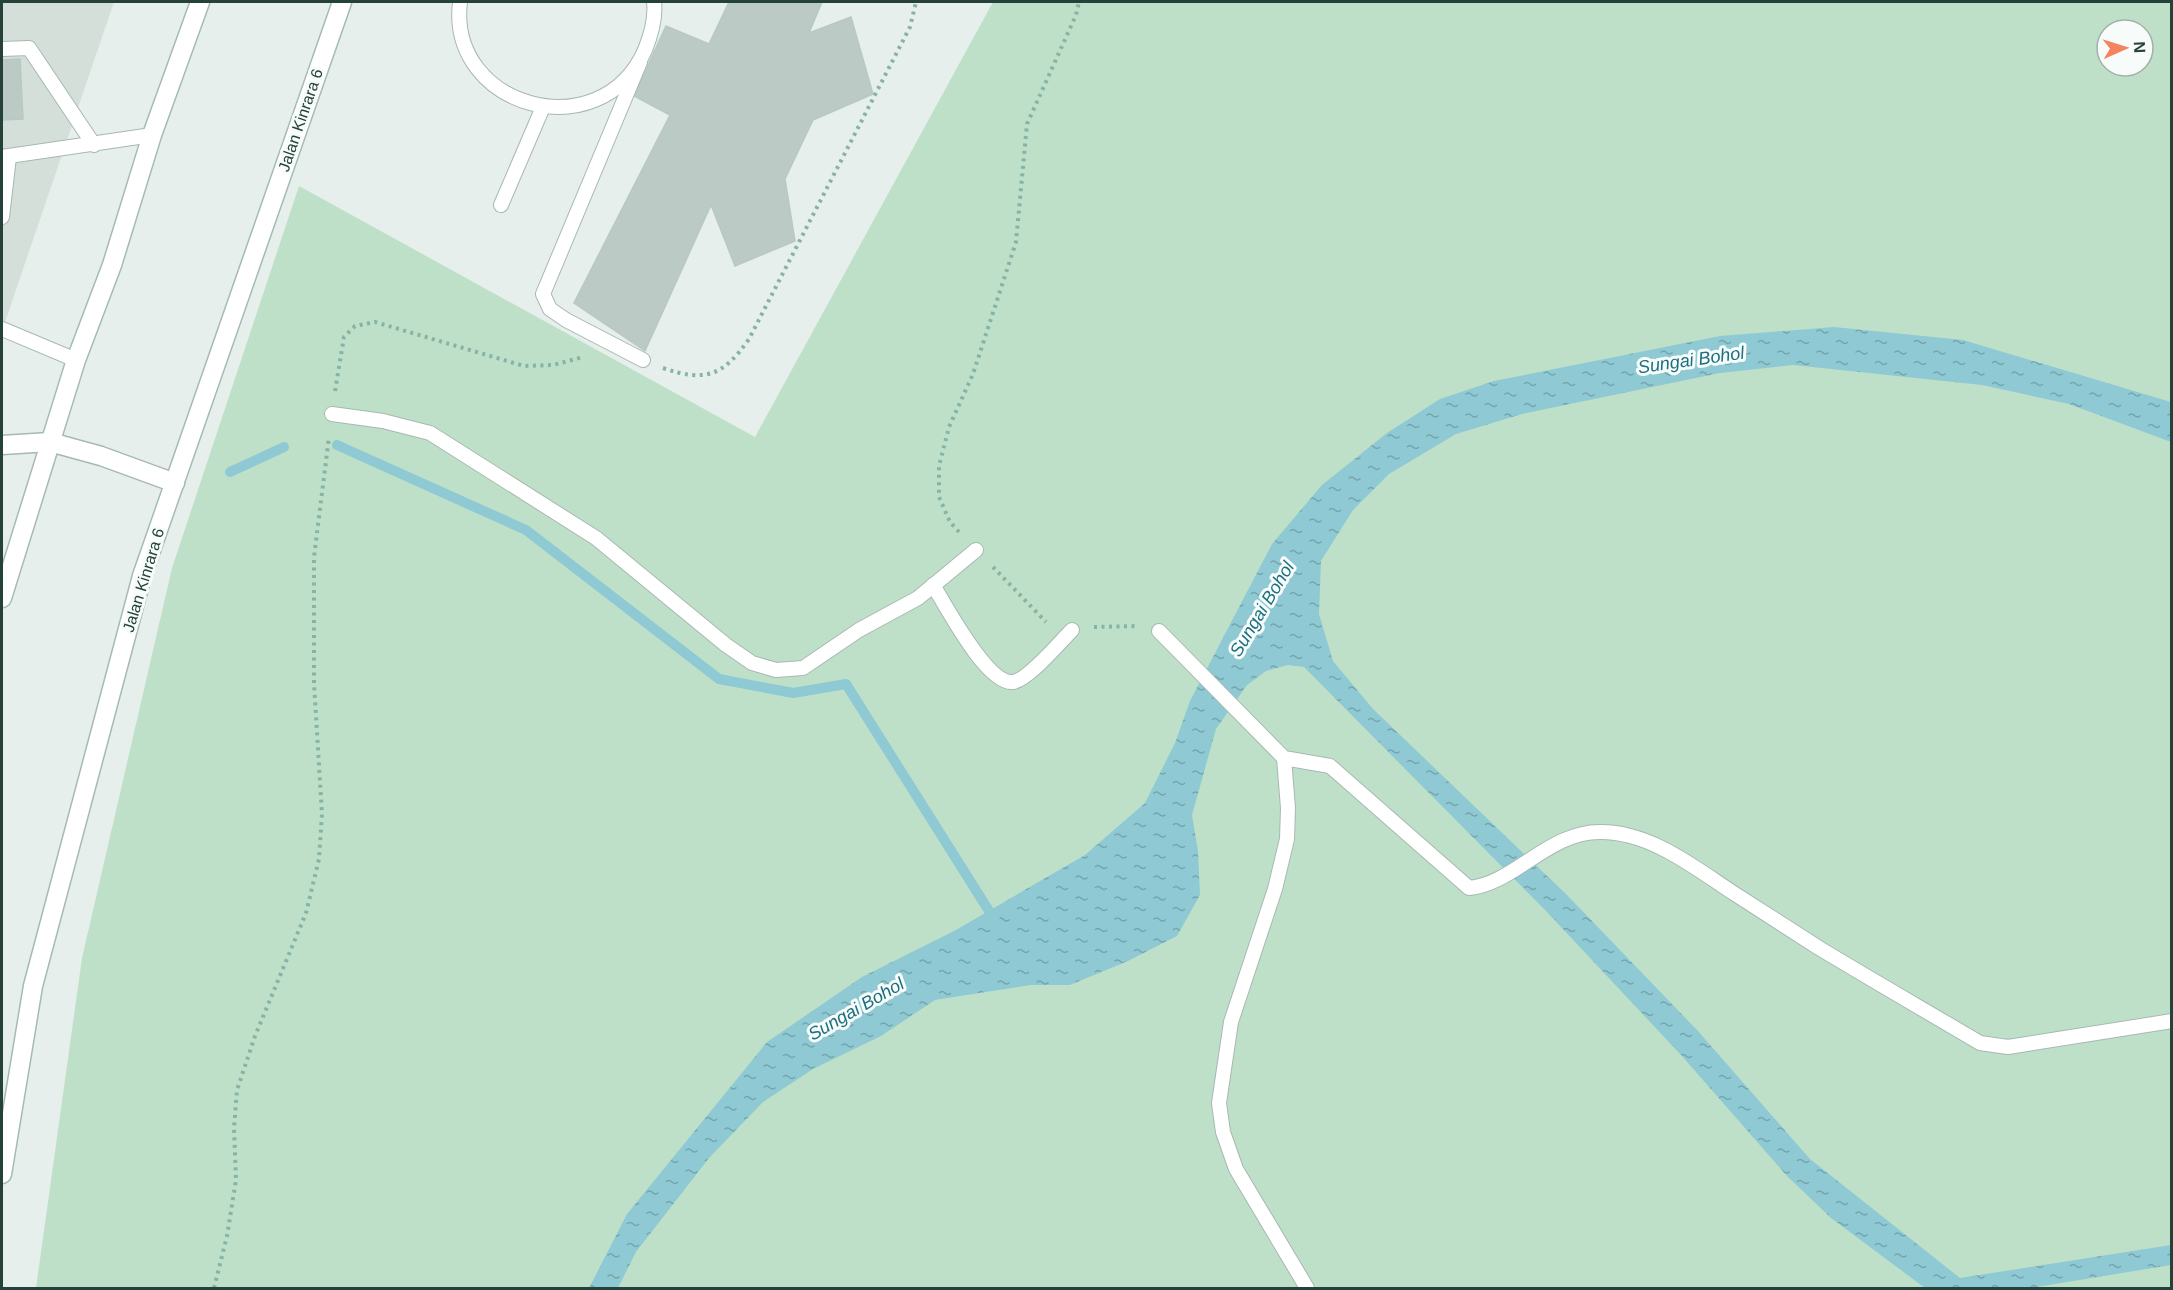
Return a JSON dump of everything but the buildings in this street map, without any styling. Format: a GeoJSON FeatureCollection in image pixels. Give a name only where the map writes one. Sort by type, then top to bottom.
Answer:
{"type":"FeatureCollection","features":[{"type":"Feature","properties":{"kind":"main road"},"geometry":{"type":"LineString","coordinates":[[2,598],[76,360],[112,265],[152,135],[200,2]]}},
{"type":"Feature","properties":{"kind":"main road","name":"Jalan Kinrara 6"},"geometry":{"type":"LineString","coordinates":[[2,1174],[33,986],[142,576],[342,2]]}},
{"type":"Feature","properties":{"kind":"main road"},"geometry":{"type":"LineString","coordinates":[[2,445],[50,442],[131,465],[175,483]]}},
{"type":"Feature","properties":{"kind":"lane"},"geometry":{"type":"LineString","coordinates":[[460,2],[459,13],[463,39],[475,64],[492,84],[516,100],[543,107],[572,108],[598,99],[622,84],[640,62]]}},
{"type":"Feature","properties":{"kind":"lane"},"geometry":{"type":"LineString","coordinates":[[643,360],[566,320],[550,309],[543,294],[651,36],[654,2]]}},
{"type":"Feature","properties":{"kind":"lane"},"geometry":{"type":"LineString","coordinates":[[2,49],[29,48],[94,145]]}},
{"type":"Feature","properties":{"kind":"lane"},"geometry":{"type":"LineString","coordinates":[[501,205],[543,107]]}},
{"type":"Feature","properties":{"kind":"lane"},"geometry":{"type":"LineString","coordinates":[[2,217],[5,157],[152,135]]}},
{"type":"Feature","properties":{"kind":"lane"},"geometry":{"type":"LineString","coordinates":[[2,329],[76,360]]}},
{"type":"Feature","properties":{"kind":"lane"},"geometry":{"type":"LineString","coordinates":[[332,414],[383,421],[430,433],[596,538],[752,663],[776,670],[803,668],[859,630],[918,598],[976,550]]}},
{"type":"Feature","properties":{"kind":"lane"},"geometry":{"type":"LineString","coordinates":[[933,585],[986,668],[1001,679],[1013,682],[1025,676],[1072,630]]}},
{"type":"Feature","properties":{"kind":"lane"},"geometry":{"type":"LineString","coordinates":[[1159,631],[1284,758],[1330,766],[1457,880],[1469,888],[1483,887],[1544,850],[1576,835],[1601,832],[1630,836],[1660,847],[1819,948],[1980,1042],[2008,1047],[2172,1021]]}},
{"type":"Feature","properties":{"kind":"lane"},"geometry":{"type":"LineString","coordinates":[[1284,758],[1288,808],[1287,839],[1275,889],[1231,1022],[1219,1102],[1223,1132],[1236,1169],[1307,1288]]}},
{"type":"Feature","properties":{"kind":"path"},"geometry":{"type":"LineString","coordinates":[[643,360],[666,370],[696,376],[716,373],[733,362],[749,339],[910,27],[916,2]]}},
{"type":"Feature","properties":{"kind":"path"},"geometry":{"type":"LineString","coordinates":[[1079,2],[1076,15],[1027,124],[1016,242],[973,374],[949,427],[939,466],[939,497],[950,522],[1048,625],[1072,630],[1135,625],[1159,631]]}},
{"type":"Feature","properties":{"kind":"path"},"geometry":{"type":"LineString","coordinates":[[214,1288],[227,1236],[237,1180],[234,1128],[237,1090],[255,1036],[306,913],[319,859],[322,814],[314,683],[314,557],[344,337],[355,326],[375,322],[524,366],[553,365],[574,357],[590,356]]}},
{"type":"Feature","properties":{"kind":"shaded area"},"geometry":{"type":"Polygon","coordinates":[[[2,2],[114,2],[2,331],[2,2]]]}},
{"type":"Feature","properties":{"kind":"green space"},"geometry":{"type":"Polygon","coordinates":[[[993,2],[2171,2],[2171,1288],[36,1288],[82,958],[172,568],[299,186],[755,437],[993,2]]]}},
{"type":"Feature","properties":{"kind":"water","name":"Sungai Bohol"},"geometry":{"type":"Polygon","coordinates":[[[1834,327],[1963,340],[2171,402],[2171,442],[2069,404],[1982,385],[1793,365],[1720,373],[1522,414],[1456,434],[1389,474],[1353,510],[1321,561],[1319,614],[1333,661],[1373,709],[1567,895],[1697,1030],[1810,1159],[1960,1278],[2171,1245],[2171,1265],[2031,1288],[1925,1288],[1831,1218],[1787,1176],[1681,1055],[1546,911],[1304,667],[1288,665],[1266,671],[1247,685],[1216,729],[1192,815],[1198,851],[1200,895],[1177,936],[1128,961],[1070,985],[1031,985],[935,1000],[881,1036],[813,1069],[763,1102],[709,1158],[636,1252],[618,1288],[589,1288],[627,1214],[767,1042],[862,977],[956,930],[1085,855],[1145,803],[1175,743],[1190,701],[1272,544],[1322,485],[1387,433],[1440,399],[1494,381],[1720,336],[1834,327]]]}},
{"type":"Feature","properties":{"kind":"waterway"},"geometry":{"type":"LineString","coordinates":[[337,445],[526,530],[719,679],[793,693],[846,684],[996,922]]}},
{"type":"Feature","properties":{"kind":"waterway"},"geometry":{"type":"LineString","coordinates":[[230,472],[284,447]]}}]}
